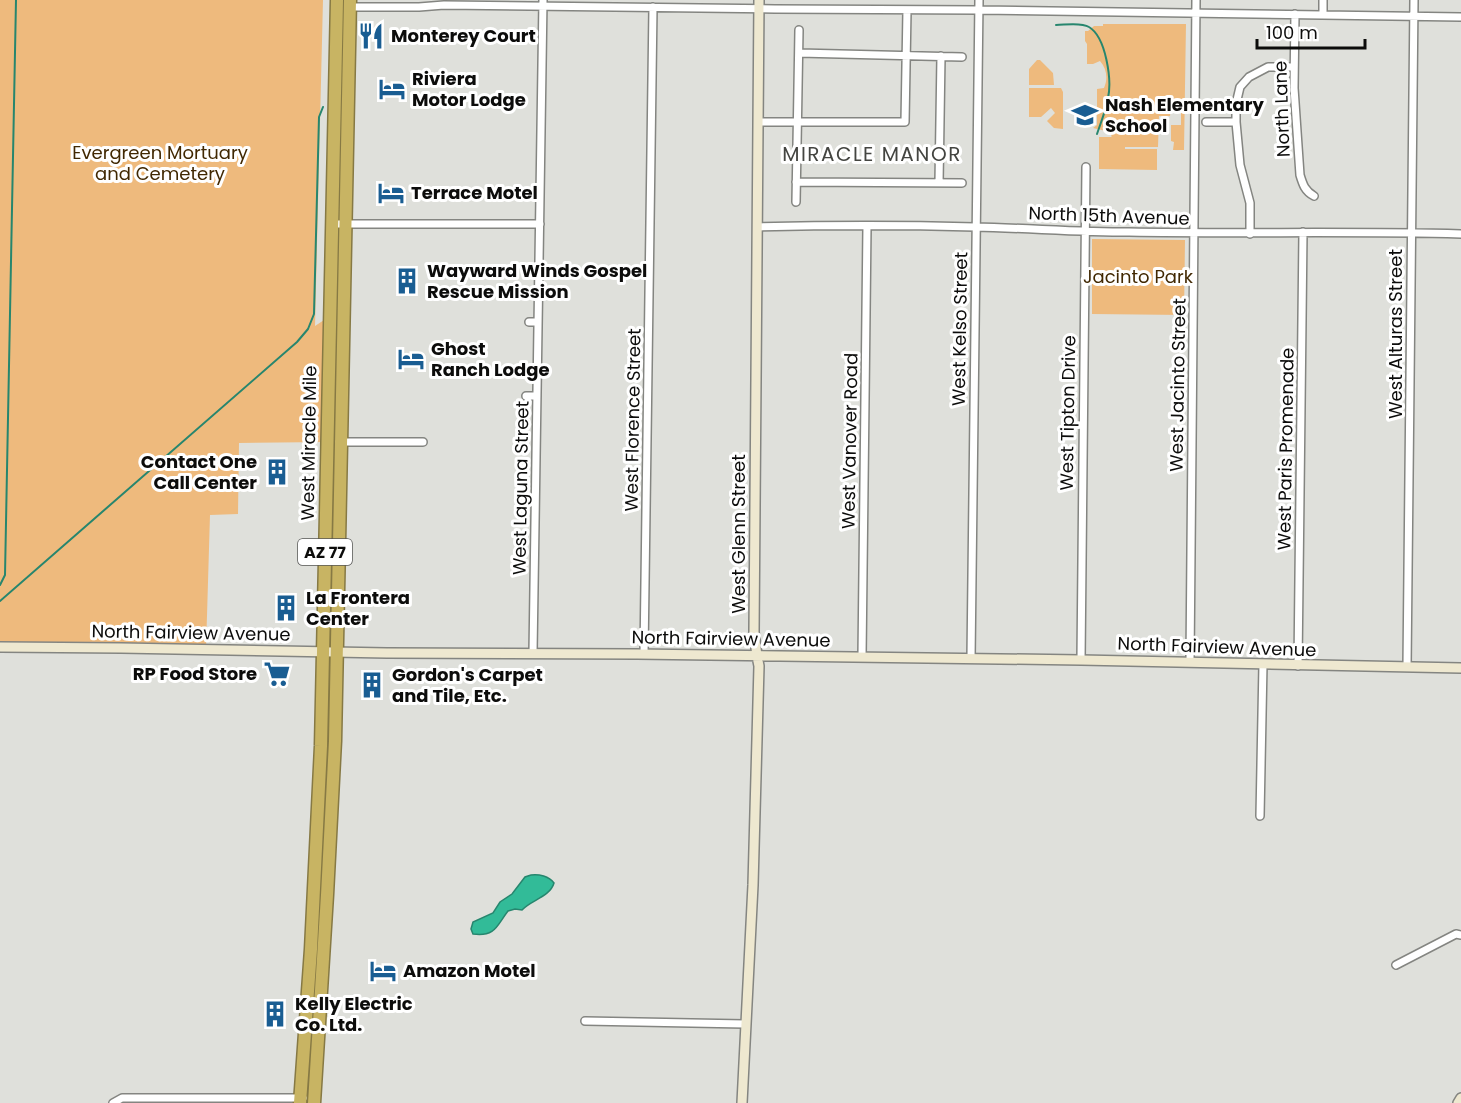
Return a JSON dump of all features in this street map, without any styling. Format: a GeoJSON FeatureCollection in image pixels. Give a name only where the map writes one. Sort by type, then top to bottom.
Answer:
{"type":"FeatureCollection","features":[{"type":"Feature","properties":{"kind":"highway","name":"West Miracle Mile"},"geometry":{"type":"LineString","coordinates":[[301,1100],[321,762],[337,3]]}},
{"type":"Feature","properties":{"kind":"highway","name":"West Miracle Mile"},"geometry":{"type":"LineString","coordinates":[[315,1101],[335,746],[350,3]]}},
{"type":"Feature","properties":{"kind":"highway"},"geometry":{"type":"LineString","coordinates":[[315,870],[320,873],[322,882],[319,950],[324,958]]}},
{"type":"Feature","properties":{"kind":"street","name":"West Kelso Street"},"geometry":{"type":"LineString","coordinates":[[971,659],[979,0]]}},
{"type":"Feature","properties":{"kind":"street","name":"West Jacinto Street"},"geometry":{"type":"LineString","coordinates":[[1190,662],[1196,0]]}},
{"type":"Feature","properties":{"kind":"street"},"geometry":{"type":"LineString","coordinates":[[1323,0],[1323,15]]}},
{"type":"Feature","properties":{"kind":"street","name":"West Alturas Street"},"geometry":{"type":"LineString","coordinates":[[1407,668],[1414,0]]}},
{"type":"Feature","properties":{"kind":"street"},"geometry":{"type":"LineString","coordinates":[[337,3],[418,7],[543,3],[653,7],[759,4],[907,10],[1461,17]]}},
{"type":"Feature","properties":{"kind":"street","name":"West Laguna Street"},"geometry":{"type":"LineString","coordinates":[[533,653],[543,3]]}},
{"type":"Feature","properties":{"kind":"street","name":"West Glenn Street"},"geometry":{"type":"LineString","coordinates":[[742,1103],[753,885],[759,666],[754,632],[759,4]]}},
{"type":"Feature","properties":{"kind":"street","name":"West Florence Street"},"geometry":{"type":"LineString","coordinates":[[644,654],[653,7]]}},
{"type":"Feature","properties":{"kind":"street"},"geometry":{"type":"LineString","coordinates":[[758,122],[904,122],[907,10]]}},
{"type":"Feature","properties":{"kind":"street","name":"North Lane"},"geometry":{"type":"LineString","coordinates":[[1295,14],[1294,67],[1300,175],[1304,187],[1314,196]]}},
{"type":"Feature","properties":{"kind":"street"},"geometry":{"type":"LineString","coordinates":[[796,202],[799,30]]}},
{"type":"Feature","properties":{"kind":"street"},"geometry":{"type":"LineString","coordinates":[[799,53],[962,57]]}},
{"type":"Feature","properties":{"kind":"street"},"geometry":{"type":"LineString","coordinates":[[939,183],[941,56]]}},
{"type":"Feature","properties":{"kind":"street"},"geometry":{"type":"LineString","coordinates":[[1250,234],[1250,202],[1240,165],[1236,122],[1236,104],[1240,87],[1249,77],[1268,67],[1294,67]]}},
{"type":"Feature","properties":{"kind":"street"},"geometry":{"type":"LineString","coordinates":[[1206,122],[1236,122]]}},
{"type":"Feature","properties":{"kind":"street","name":"West Tipton Drive"},"geometry":{"type":"LineString","coordinates":[[1081,660],[1086,166]]}},
{"type":"Feature","properties":{"kind":"street"},"geometry":{"type":"LineString","coordinates":[[796,182],[962,183]]}},
{"type":"Feature","properties":{"kind":"street"},"geometry":{"type":"LineString","coordinates":[[332,224],[540,224]]}},
{"type":"Feature","properties":{"kind":"street","name":"West Vanover Road"},"geometry":{"type":"LineString","coordinates":[[862,657],[867,226]]}},
{"type":"Feature","properties":{"kind":"street","name":"North 15th Avenue"},"geometry":{"type":"LineString","coordinates":[[757,227],[976,227],[1250,234],[1411,232],[1461,234]]}},
{"type":"Feature","properties":{"kind":"street","name":"West Paris Promenade"},"geometry":{"type":"LineString","coordinates":[[1298,666],[1302,232]]}},
{"type":"Feature","properties":{"kind":"street"},"geometry":{"type":"LineString","coordinates":[[529,322],[538,322]]}},
{"type":"Feature","properties":{"kind":"street"},"geometry":{"type":"LineString","coordinates":[[526,396],[537,396]]}},
{"type":"Feature","properties":{"kind":"street"},"geometry":{"type":"LineString","coordinates":[[327,442],[423,442]]}},
{"type":"Feature","properties":{"kind":"street","name":"North Fairview Avenue"},"geometry":{"type":"LineString","coordinates":[[0,648],[644,654],[1461,668]]}},
{"type":"Feature","properties":{"kind":"street"},"geometry":{"type":"LineString","coordinates":[[1260,816],[1263,664]]}},
{"type":"Feature","properties":{"kind":"street"},"geometry":{"type":"LineString","coordinates":[[1396,965],[1456,934],[1461,934]]}},
{"type":"Feature","properties":{"kind":"street"},"geometry":{"type":"LineString","coordinates":[[585,1021],[745,1024]]}},
{"type":"Feature","properties":{"kind":"street"},"geometry":{"type":"LineString","coordinates":[[113,1103],[122,1098],[315,1101]]}},
{"type":"Feature","properties":{"kind":"street"},"geometry":{"type":"LineString","coordinates":[[1458,1103],[1461,1098]]}},
{"type":"Feature","properties":{"kind":"green space","name":"Evergreen Mortuary and Cemetery"},"geometry":{"type":"Polygon","coordinates":[[[0,0],[323,0],[315,326],[330,316],[327,442],[239,443],[238,514],[210,515],[206,649],[0,648],[0,0]]]}},
{"type":"Feature","properties":{"kind":"green space"},"geometry":{"type":"Polygon","coordinates":[[[1103,24],[1186,24],[1184,150],[1173,150],[1174,142],[1171,141],[1171,125],[1181,125],[1181,104],[1171,104],[1170,116],[1159,116],[1158,147],[1125,147],[1125,149],[1157,149],[1157,170],[1099,169],[1099,137],[1112,136],[1106,131],[1093,128],[1097,125],[1097,89],[1104,88],[1106,74],[1100,61],[1087,64],[1085,31],[1094,26],[1103,26],[1103,24]]]}},
{"type":"Feature","properties":{"kind":"green space"},"geometry":{"type":"Polygon","coordinates":[[[1037,60],[1040,60],[1053,73],[1054,85],[1029,85],[1029,69],[1037,60]]]}},
{"type":"Feature","properties":{"kind":"green space"},"geometry":{"type":"Polygon","coordinates":[[[1029,88],[1061,88],[1063,92],[1063,129],[1054,128],[1047,121],[1055,113],[1051,108],[1041,117],[1029,117],[1029,88]]]}},
{"type":"Feature","properties":{"kind":"green space","name":"Jacinto Park"},"geometry":{"type":"Polygon","coordinates":[[[1092,239],[1185,240],[1184,315],[1092,314],[1092,239]]]}},
{"type":"Feature","properties":{"kind":"shaded area"},"geometry":{"type":"Polygon","coordinates":[[[540,875],[554,883],[549,892],[522,910],[508,911],[491,932],[473,934],[471,929],[473,922],[493,913],[500,902],[512,894],[525,877],[540,875]]]}},
{"type":"Feature","properties":{"kind":"waterway"},"geometry":{"type":"LineString","coordinates":[[0,585],[5,575],[16,0]]}},
{"type":"Feature","properties":{"kind":"waterway"},"geometry":{"type":"LineString","coordinates":[[1056,25],[1086,25],[1095,32],[1104,49],[1109,90],[1097,134]]}},
{"type":"Feature","properties":{"kind":"waterway"},"geometry":{"type":"LineString","coordinates":[[0,601],[297,342],[308,329],[314,314],[319,117],[323,107]]}},
{"type":"Feature","properties":{"kind":"place","name":"Monterey Court"},"geometry":{"type":"Point","coordinates":[371,36]}},
{"type":"Feature","properties":{"kind":"place","name":"Riviera Motor Lodge"},"geometry":{"type":"Point","coordinates":[392,89]}},
{"type":"Feature","properties":{"kind":"place","name":"Nash Elementary School"},"geometry":{"type":"Point","coordinates":[1085,115]}},
{"type":"Feature","properties":{"kind":"place","name":"Terrace Motel"},"geometry":{"type":"Point","coordinates":[391,193]}},
{"type":"Feature","properties":{"kind":"place","name":"Wayward Winds Gospel Rescue Mission"},"geometry":{"type":"Point","coordinates":[407,281]}},
{"type":"Feature","properties":{"kind":"place","name":"Ghost Ranch Lodge"},"geometry":{"type":"Point","coordinates":[411,359]}},
{"type":"Feature","properties":{"kind":"place","name":"Contact One Call Center"},"geometry":{"type":"Point","coordinates":[277,472]}},
{"type":"Feature","properties":{"kind":"place","name":"La Frontera Center"},"geometry":{"type":"Point","coordinates":[286,608]}},
{"type":"Feature","properties":{"kind":"place","name":"RP Food Store"},"geometry":{"type":"Point","coordinates":[277,674]}},
{"type":"Feature","properties":{"kind":"place","name":"Gordon's Carpet and Tile, Etc."},"geometry":{"type":"Point","coordinates":[372,685]}},
{"type":"Feature","properties":{"kind":"place","name":"Amazon Motel"},"geometry":{"type":"Point","coordinates":[383,971]}},
{"type":"Feature","properties":{"kind":"place","name":"Kelly Electric Co. Ltd."},"geometry":{"type":"Point","coordinates":[275,1014]}},
{"type":"Feature","properties":{"kind":"district","name":"MIRACLE MANOR"},"geometry":{"type":"Point","coordinates":[872,154]}}]}
